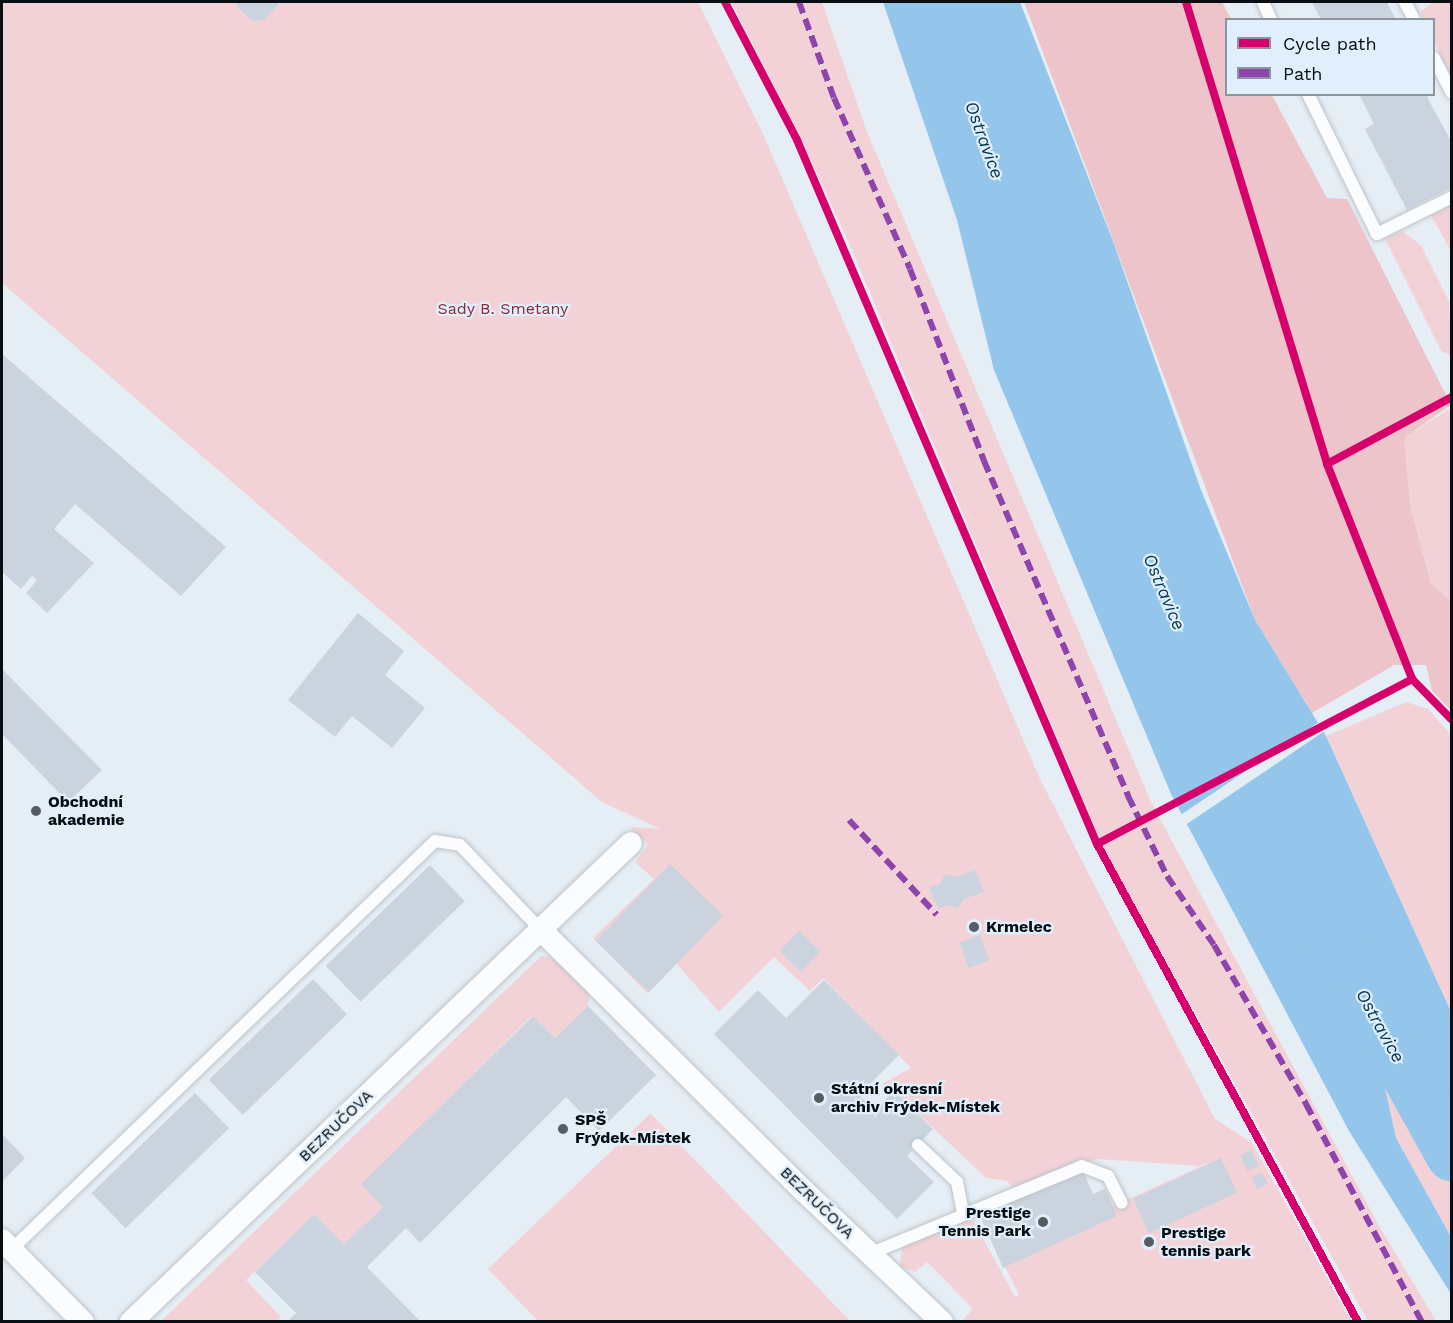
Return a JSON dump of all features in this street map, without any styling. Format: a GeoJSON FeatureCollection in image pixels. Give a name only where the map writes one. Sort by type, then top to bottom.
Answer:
{"type":"FeatureCollection","features":[{"type":"Feature","properties":{"kind":"street","name":"BEZRUČOVA"},"geometry":{"type":"LineString","coordinates":[[131,1322],[631,843]]}},
{"type":"Feature","properties":{"kind":"street","name":"BEZRUČOVA"},"geometry":{"type":"LineString","coordinates":[[540,929],[869,1254],[942,1322]]}},
{"type":"Feature","properties":{"kind":"street"},"geometry":{"type":"LineString","coordinates":[[6,1245],[83,1322]]}},
{"type":"Feature","properties":{"kind":"lane"},"geometry":{"type":"LineString","coordinates":[[1263,2],[1271,18]]}},
{"type":"Feature","properties":{"kind":"lane"},"geometry":{"type":"LineString","coordinates":[[1405,2],[1413,18]]}},
{"type":"Feature","properties":{"kind":"lane"},"geometry":{"type":"LineString","coordinates":[[1435,60],[1452,93]]}},
{"type":"Feature","properties":{"kind":"lane"},"geometry":{"type":"LineString","coordinates":[[1309,96],[1377,234],[1452,197]]}},
{"type":"Feature","properties":{"kind":"lane"},"geometry":{"type":"LineString","coordinates":[[6,1245],[435,841],[460,845],[540,929]]}},
{"type":"Feature","properties":{"kind":"lane"},"geometry":{"type":"LineString","coordinates":[[918,1145],[957,1182],[963,1212]]}},
{"type":"Feature","properties":{"kind":"lane"},"geometry":{"type":"LineString","coordinates":[[869,1254],[963,1212],[1082,1166],[1108,1176],[1122,1203]]}},
{"type":"Feature","properties":{"kind":"green space","name":"Sady B. Smetany"},"geometry":{"type":"Polygon","coordinates":[[[2,2],[698,2],[763,134],[1040,779],[1215,1119],[1252,1143],[1351,1321],[962,1321],[973,1309],[927,1262],[915,1272],[900,1266],[902,1247],[971,1216],[1015,1297],[1019,1295],[980,1216],[1082,1169],[1093,1194],[1105,1189],[1113,1206],[1213,1161],[1199,1166],[1098,1159],[1012,1187],[1007,1181],[986,1178],[894,1091],[882,1084],[911,1068],[823,978],[810,991],[774,957],[719,1012],[677,964],[647,993],[593,938],[654,879],[635,862],[648,845],[630,827],[660,829],[602,802],[2,283],[2,2]]]}},
{"type":"Feature","properties":{"kind":"green space"},"geometry":{"type":"Polygon","coordinates":[[[731,2],[822,2],[867,132],[1151,802],[1378,1224],[1436,1321],[1368,1321],[1106,854],[849,243],[798,132],[731,2]]]}},
{"type":"Feature","properties":{"kind":"green space"},"geometry":{"type":"Polygon","coordinates":[[[1434,2],[1451,2],[1451,77],[1435,44],[1435,18],[1422,18],[1421,11],[1434,2]]]}},
{"type":"Feature","properties":{"kind":"green space"},"geometry":{"type":"Polygon","coordinates":[[[1451,204],[1451,251],[1431,215],[1451,204]]]}},
{"type":"Feature","properties":{"kind":"green space"},"geometry":{"type":"Polygon","coordinates":[[[1402,231],[1421,245],[1449,301],[1451,356],[1441,351],[1385,239],[1402,231]]]}},
{"type":"Feature","properties":{"kind":"green space"},"geometry":{"type":"Polygon","coordinates":[[[1451,408],[1451,601],[1431,584],[1410,505],[1403,438],[1451,408]]]}},
{"type":"Feature","properties":{"kind":"green space"},"geometry":{"type":"Polygon","coordinates":[[[1406,702],[1428,709],[1451,735],[1451,1012],[1326,736],[1406,702]]]}},
{"type":"Feature","properties":{"kind":"green space"},"geometry":{"type":"Polygon","coordinates":[[[541,956],[552,958],[590,991],[588,1006],[555,1038],[532,1016],[362,1184],[383,1207],[344,1244],[314,1214],[246,1280],[281,1317],[276,1321],[160,1322],[541,956]]]}},
{"type":"Feature","properties":{"kind":"green space"},"geometry":{"type":"Polygon","coordinates":[[[1358,999],[1370,1001],[1385,1026],[1412,1120],[1451,1161],[1451,1237],[1396,1138],[1380,1065],[1355,1032],[1353,1012],[1358,999]]]}},
{"type":"Feature","properties":{"kind":"green space"},"geometry":{"type":"Polygon","coordinates":[[[651,1113],[850,1321],[538,1321],[488,1269],[651,1113]]]}},
{"type":"Feature","properties":{"kind":"shaded area"},"geometry":{"type":"Polygon","coordinates":[[[1024,2],[1222,2],[1230,18],[1225,18],[1225,96],[1273,96],[1327,198],[1347,199],[1451,405],[1404,438],[1410,505],[1431,584],[1451,601],[1451,710],[1432,691],[1426,665],[1394,665],[1312,713],[1255,620],[1024,2]]]}},
{"type":"Feature","properties":{"kind":"water"},"geometry":{"type":"Polygon","coordinates":[[[883,2],[1020,2],[1114,244],[1201,490],[1255,620],[1326,736],[1451,1012],[1451,1161],[1412,1120],[1385,1026],[1370,1001],[1358,999],[1353,1012],[1355,1032],[1380,1065],[1396,1138],[1451,1237],[1451,1294],[1349,1131],[1171,794],[994,370],[957,220],[883,2]]]}},
{"type":"Feature","properties":{"kind":"pier"},"geometry":{"type":"Polygon","coordinates":[[[1320,721],[1326,730],[1186,825],[1180,816],[1320,721]]]}},
{"type":"Feature","properties":{"kind":"building"},"geometry":{"type":"Polygon","coordinates":[[[236,2],[278,2],[278,5],[264,20],[253,21],[237,7],[236,2]]]}},
{"type":"Feature","properties":{"kind":"building"},"geometry":{"type":"Polygon","coordinates":[[[1312,2],[1387,2],[1395,18],[1320,18],[1312,2]]]}},
{"type":"Feature","properties":{"kind":"building"},"geometry":{"type":"Polygon","coordinates":[[[1360,96],[1428,96],[1452,143],[1452,187],[1407,210],[1365,129],[1374,124],[1360,96]]]}},
{"type":"Feature","properties":{"kind":"building"},"geometry":{"type":"Polygon","coordinates":[[[2,354],[226,547],[181,596],[75,504],[54,529],[94,563],[47,613],[26,593],[37,580],[32,576],[21,589],[2,572],[2,354]]]}},
{"type":"Feature","properties":{"kind":"building"},"geometry":{"type":"Polygon","coordinates":[[[358,613],[404,651],[385,675],[425,708],[392,748],[352,716],[335,737],[288,700],[358,613]]]}},
{"type":"Feature","properties":{"kind":"building"},"geometry":{"type":"Polygon","coordinates":[[[2,669],[102,770],[68,802],[2,734],[2,669]]]}},
{"type":"Feature","properties":{"kind":"building"},"geometry":{"type":"Polygon","coordinates":[[[670,864],[723,915],[649,992],[596,941],[670,864]]]}},
{"type":"Feature","properties":{"kind":"building"},"geometry":{"type":"Polygon","coordinates":[[[430,865],[465,901],[360,1002],[326,966],[430,865]]]}},
{"type":"Feature","properties":{"kind":"building"},"geometry":{"type":"Polygon","coordinates":[[[975,870],[984,892],[964,899],[958,908],[948,905],[938,909],[929,887],[940,884],[945,874],[956,877],[975,870]]]}},
{"type":"Feature","properties":{"kind":"building"},"geometry":{"type":"Polygon","coordinates":[[[799,931],[821,952],[801,972],[780,951],[799,931]]]}},
{"type":"Feature","properties":{"kind":"building"},"geometry":{"type":"Polygon","coordinates":[[[980,935],[989,960],[969,968],[959,943],[980,935]]]}},
{"type":"Feature","properties":{"kind":"building"},"geometry":{"type":"Polygon","coordinates":[[[313,979],[347,1014],[243,1115],[209,1080],[313,979]]]}},
{"type":"Feature","properties":{"kind":"building","name":"Státní okresní archiv Frýdek-Místek"},"geometry":{"type":"Polygon","coordinates":[[[824,980],[899,1055],[859,1095],[875,1110],[894,1091],[933,1129],[907,1156],[934,1182],[897,1219],[714,1034],[758,990],[786,1018],[824,980]]]}},
{"type":"Feature","properties":{"kind":"building"},"geometry":{"type":"Polygon","coordinates":[[[588,1006],[656,1075],[599,1131],[566,1097],[420,1243],[406,1228],[367,1267],[421,1322],[287,1322],[296,1313],[255,1272],[314,1214],[344,1244],[383,1207],[361,1184],[533,1016],[555,1038],[588,1006]]]}},
{"type":"Feature","properties":{"kind":"building"},"geometry":{"type":"Polygon","coordinates":[[[195,1093],[229,1128],[125,1228],[91,1193],[195,1093]]]}},
{"type":"Feature","properties":{"kind":"building"},"geometry":{"type":"Polygon","coordinates":[[[2,1134],[25,1158],[2,1182],[2,1134]]]}},
{"type":"Feature","properties":{"kind":"building"},"geometry":{"type":"Polygon","coordinates":[[[1252,1150],[1259,1166],[1247,1171],[1240,1155],[1252,1150]]]}},
{"type":"Feature","properties":{"kind":"building"},"geometry":{"type":"Polygon","coordinates":[[[1221,1158],[1237,1192],[1149,1233],[1133,1199],[1221,1158]]]}},
{"type":"Feature","properties":{"kind":"building","name":"Prestige Tennis Park"},"geometry":{"type":"Polygon","coordinates":[[[1082,1169],[1093,1194],[1105,1189],[1117,1216],[1003,1268],[980,1216],[1082,1169]]]}},
{"type":"Feature","properties":{"kind":"building"},"geometry":{"type":"Polygon","coordinates":[[[1262,1172],[1268,1184],[1257,1189],[1251,1177],[1262,1172]]]}},
{"type":"Feature","properties":{"kind":"waterway","name":"Ostravice"},"geometry":{"type":"LineString","coordinates":[[1330,936],[1452,1155]]}},
{"type":"Feature","properties":{"kind":"marked path"},"geometry":{"type":"LineString","coordinates":[[799,2],[834,98],[910,269],[984,461],[1128,796],[1167,876],[1214,945],[1306,1104],[1422,1322]]}},
{"type":"Feature","properties":{"kind":"marked path"},"geometry":{"type":"LineString","coordinates":[[849,820],[937,915]]}},
{"type":"Feature","properties":{"kind":"cycle path"},"geometry":{"type":"LineString","coordinates":[[725,2],[797,140],[1097,844],[1358,1322]]}},
{"type":"Feature","properties":{"kind":"cycle path"},"geometry":{"type":"LineString","coordinates":[[1186,2],[1327,464],[1412,679],[1452,720]]}},
{"type":"Feature","properties":{"kind":"cycle path"},"geometry":{"type":"LineString","coordinates":[[1327,464],[1452,397]]}},
{"type":"Feature","properties":{"kind":"cycle path"},"geometry":{"type":"LineString","coordinates":[[1097,844],[1412,679]]}},
{"type":"Feature","properties":{"kind":"place","name":"Obchodní akademie"},"geometry":{"type":"Point","coordinates":[36,811]}},
{"type":"Feature","properties":{"kind":"place","name":"Krmelec"},"geometry":{"type":"Point","coordinates":[974,927]}},
{"type":"Feature","properties":{"kind":"place","name":"Státní okresní archiv Frýdek-Místek"},"geometry":{"type":"Point","coordinates":[819,1098]}},
{"type":"Feature","properties":{"kind":"place","name":"SPŠ Frýdek-Místek"},"geometry":{"type":"Point","coordinates":[563,1129]}},
{"type":"Feature","properties":{"kind":"place","name":"Prestige Tennis Park"},"geometry":{"type":"Point","coordinates":[1043,1222]}},
{"type":"Feature","properties":{"kind":"place","name":"Prestige tennis park"},"geometry":{"type":"Point","coordinates":[1149,1242]}}]}
